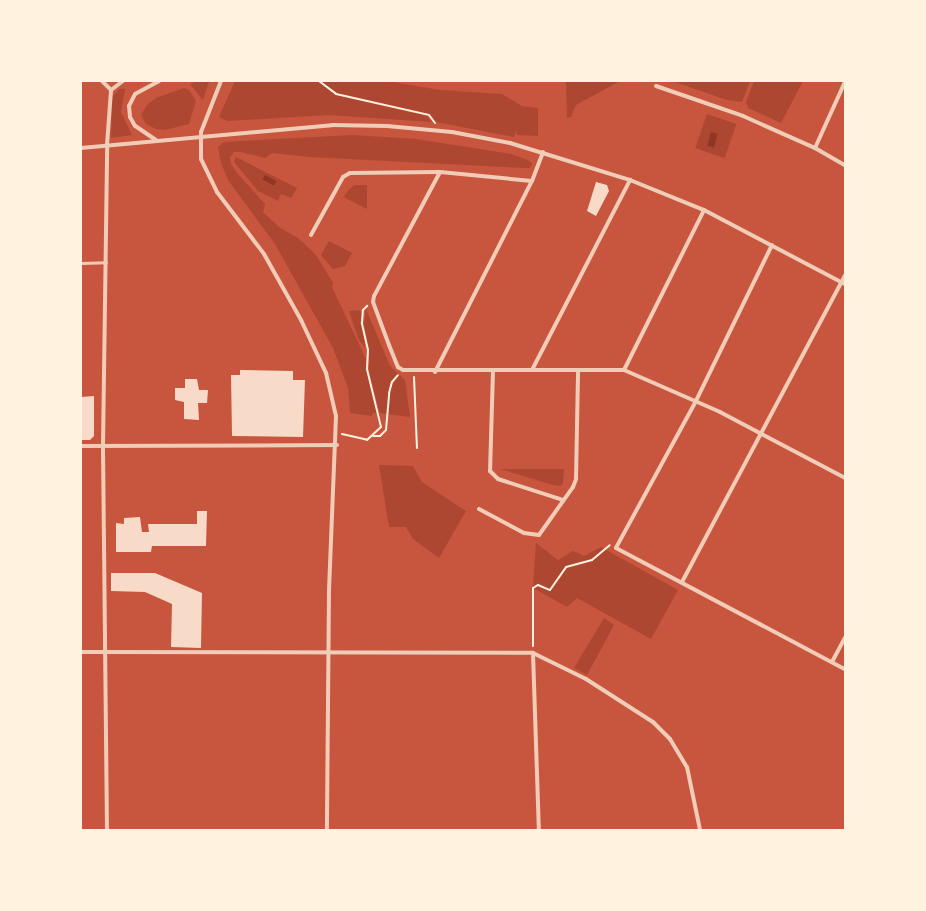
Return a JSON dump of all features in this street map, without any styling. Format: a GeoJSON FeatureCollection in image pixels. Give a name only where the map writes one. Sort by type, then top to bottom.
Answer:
{"type":"FeatureCollection","features":[{"type":"Feature","properties":{"kind":"street"},"geometry":{"type":"LineString","coordinates":[[102,81],[110,90],[107,145],[103,446],[107,830]]}},
{"type":"Feature","properties":{"kind":"street"},"geometry":{"type":"LineString","coordinates":[[110,90],[123,81]]}},
{"type":"Feature","properties":{"kind":"street"},"geometry":{"type":"LineString","coordinates":[[157,140],[135,126],[130,117],[129,106],[135,94],[159,81]]}},
{"type":"Feature","properties":{"kind":"street"},"geometry":{"type":"LineString","coordinates":[[221,81],[202,132],[201,159],[217,192],[268,260],[310,336],[332,391],[337,445],[329,652],[328,830]]}},
{"type":"Feature","properties":{"kind":"street"},"geometry":{"type":"LineString","coordinates":[[815,148],[845,82]]}},
{"type":"Feature","properties":{"kind":"street"},"geometry":{"type":"LineString","coordinates":[[656,86],[743,116],[815,148],[845,165]]}},
{"type":"Feature","properties":{"kind":"street"},"geometry":{"type":"LineString","coordinates":[[81,148],[332,125],[387,126],[452,132],[510,143],[544,152],[630,180],[704,210],[843,283]]}},
{"type":"Feature","properties":{"kind":"street"},"geometry":{"type":"LineString","coordinates":[[435,372],[532,181],[544,152]]}},
{"type":"Feature","properties":{"kind":"street"},"geometry":{"type":"LineString","coordinates":[[310,235],[343,177],[350,173],[440,172],[532,181]]}},
{"type":"Feature","properties":{"kind":"street"},"geometry":{"type":"LineString","coordinates":[[440,172],[374,296],[374,306],[398,367],[403,370],[435,372],[624,370],[696,401],[845,478]]}},
{"type":"Feature","properties":{"kind":"street"},"geometry":{"type":"LineString","coordinates":[[532,370],[630,180]]}},
{"type":"Feature","properties":{"kind":"street"},"geometry":{"type":"LineString","coordinates":[[624,370],[704,210]]}},
{"type":"Feature","properties":{"kind":"street"},"geometry":{"type":"LineString","coordinates":[[772,246],[696,401],[616,548],[845,669]]}},
{"type":"Feature","properties":{"kind":"street"},"geometry":{"type":"LineString","coordinates":[[682,582],[843,283],[845,275]]}},
{"type":"Feature","properties":{"kind":"street"},"geometry":{"type":"LineString","coordinates":[[479,509],[524,533],[539,534],[576,479],[578,370]]}},
{"type":"Feature","properties":{"kind":"street"},"geometry":{"type":"LineString","coordinates":[[493,371],[490,471],[498,479],[563,500]]}},
{"type":"Feature","properties":{"kind":"street"},"geometry":{"type":"LineString","coordinates":[[81,446],[337,445]]}},
{"type":"Feature","properties":{"kind":"street"},"geometry":{"type":"LineString","coordinates":[[832,662],[845,638]]}},
{"type":"Feature","properties":{"kind":"street"},"geometry":{"type":"LineString","coordinates":[[81,652],[534,653],[586,679],[653,722],[670,739],[687,767],[700,830]]}},
{"type":"Feature","properties":{"kind":"street"},"geometry":{"type":"LineString","coordinates":[[534,653],[539,830]]}},
{"type":"Feature","properties":{"kind":"lane"},"geometry":{"type":"LineString","coordinates":[[81,263],[106,262]]}},
{"type":"Feature","properties":{"kind":"path"},"geometry":{"type":"LineString","coordinates":[[319,81],[336,94],[429,115],[434,123],[440,124]]}},
{"type":"Feature","properties":{"kind":"path"},"geometry":{"type":"LineString","coordinates":[[337,432],[366,440],[373,436],[381,427],[367,369],[368,350],[362,323],[363,310],[368,306],[374,306]]}},
{"type":"Feature","properties":{"kind":"path"},"geometry":{"type":"LineString","coordinates":[[373,436],[380,436],[386,430],[392,382],[403,370]]}},
{"type":"Feature","properties":{"kind":"path"},"geometry":{"type":"LineString","coordinates":[[413,371],[417,448]]}},
{"type":"Feature","properties":{"kind":"path"},"geometry":{"type":"LineString","coordinates":[[534,653],[533,588],[538,584],[550,590],[566,567],[592,560],[612,544]]}},
{"type":"Feature","properties":{"kind":"shaded area"},"geometry":{"type":"Polygon","coordinates":[[[198,81],[209,81],[203,100],[190,84],[198,81]]]}},
{"type":"Feature","properties":{"kind":"shaded area"},"geometry":{"type":"Polygon","coordinates":[[[235,81],[317,81],[337,95],[427,116],[432,122],[328,115],[228,121],[219,117],[235,81]]]}},
{"type":"Feature","properties":{"kind":"shaded area"},"geometry":{"type":"Polygon","coordinates":[[[321,81],[387,81],[440,90],[502,94],[522,106],[538,108],[538,136],[517,135],[516,130],[514,137],[436,122],[430,114],[337,93],[321,81]]]}},
{"type":"Feature","properties":{"kind":"shaded area"},"geometry":{"type":"Polygon","coordinates":[[[566,81],[620,81],[576,105],[571,117],[567,118],[566,81]]]}},
{"type":"Feature","properties":{"kind":"shaded area"},"geometry":{"type":"Polygon","coordinates":[[[672,81],[750,81],[742,102],[727,100],[672,81]]]}},
{"type":"Feature","properties":{"kind":"shaded area"},"geometry":{"type":"Polygon","coordinates":[[[754,81],[803,81],[781,123],[748,108],[746,102],[754,81]]]}},
{"type":"Feature","properties":{"kind":"shaded area"},"geometry":{"type":"Polygon","coordinates":[[[184,88],[189,90],[196,101],[189,124],[165,130],[156,129],[146,124],[141,115],[147,105],[156,98],[184,88]]]}},
{"type":"Feature","properties":{"kind":"shaded area"},"geometry":{"type":"Polygon","coordinates":[[[119,89],[125,89],[121,112],[132,135],[111,138],[112,97],[119,89]]]}},
{"type":"Feature","properties":{"kind":"shaded area"},"geometry":{"type":"Polygon","coordinates":[[[707,114],[736,124],[725,158],[695,148],[707,114]]]}},
{"type":"Feature","properties":{"kind":"shaded area"},"geometry":{"type":"Polygon","coordinates":[[[711,132],[718,134],[714,147],[707,145],[711,132]]]}},
{"type":"Feature","properties":{"kind":"shaded area"},"geometry":{"type":"Polygon","coordinates":[[[352,135],[416,139],[511,154],[528,160],[532,164],[530,168],[525,168],[309,157],[272,153],[265,158],[241,152],[234,152],[230,157],[231,164],[238,174],[265,204],[263,212],[279,227],[298,238],[316,255],[333,283],[332,287],[366,359],[366,370],[379,413],[373,413],[372,416],[350,413],[348,388],[333,348],[275,244],[228,180],[221,163],[218,147],[224,142],[352,135]]]}},
{"type":"Feature","properties":{"kind":"shaded area"},"geometry":{"type":"Polygon","coordinates":[[[236,157],[297,188],[291,198],[281,194],[278,201],[258,191],[234,162],[236,157]]]}},
{"type":"Feature","properties":{"kind":"shaded area"},"geometry":{"type":"Polygon","coordinates":[[[265,175],[276,181],[274,186],[263,179],[265,175]]]}},
{"type":"Feature","properties":{"kind":"shaded area"},"geometry":{"type":"Polygon","coordinates":[[[355,185],[367,185],[367,209],[344,197],[349,189],[355,185]]]}},
{"type":"Feature","properties":{"kind":"shaded area"},"geometry":{"type":"Polygon","coordinates":[[[329,241],[352,253],[345,266],[333,269],[321,255],[329,241]]]}},
{"type":"Feature","properties":{"kind":"shaded area"},"geometry":{"type":"Polygon","coordinates":[[[366,309],[390,366],[405,380],[410,417],[380,413],[369,373],[369,351],[364,324],[366,309]]]}},
{"type":"Feature","properties":{"kind":"shaded area"},"geometry":{"type":"Polygon","coordinates":[[[359,310],[361,313],[365,348],[358,338],[349,311],[359,310]]]}},
{"type":"Feature","properties":{"kind":"shaded area"},"geometry":{"type":"Polygon","coordinates":[[[379,465],[413,466],[422,482],[466,511],[439,558],[413,539],[406,527],[389,527],[379,465]]]}},
{"type":"Feature","properties":{"kind":"shaded area"},"geometry":{"type":"Polygon","coordinates":[[[500,469],[564,469],[563,483],[561,486],[553,485],[500,469]]]}},
{"type":"Feature","properties":{"kind":"shaded area"},"geometry":{"type":"Polygon","coordinates":[[[536,543],[558,560],[573,551],[584,556],[601,547],[678,590],[651,639],[577,598],[567,607],[533,588],[536,543]]]}},
{"type":"Feature","properties":{"kind":"shaded area"},"geometry":{"type":"Polygon","coordinates":[[[604,618],[614,625],[587,675],[574,668],[604,618]]]}},
{"type":"Feature","properties":{"kind":"building"},"geometry":{"type":"Polygon","coordinates":[[[596,182],[607,185],[609,191],[596,216],[587,211],[596,182]]]}},
{"type":"Feature","properties":{"kind":"building"},"geometry":{"type":"Polygon","coordinates":[[[240,370],[293,371],[293,380],[305,380],[303,437],[232,436],[231,375],[240,375],[240,370]]]}},
{"type":"Feature","properties":{"kind":"building"},"geometry":{"type":"Polygon","coordinates":[[[185,379],[197,379],[199,390],[208,390],[207,403],[198,403],[199,420],[184,419],[184,402],[175,400],[175,388],[185,388],[185,379]]]}},
{"type":"Feature","properties":{"kind":"building"},"geometry":{"type":"Polygon","coordinates":[[[94,396],[94,436],[90,440],[81,440],[81,397],[94,396]]]}},
{"type":"Feature","properties":{"kind":"building"},"geometry":{"type":"Polygon","coordinates":[[[197,511],[207,511],[206,546],[152,546],[151,552],[116,552],[116,523],[124,524],[124,518],[140,517],[142,532],[149,532],[148,524],[197,524],[197,511]]]}},
{"type":"Feature","properties":{"kind":"building"},"geometry":{"type":"Polygon","coordinates":[[[111,573],[155,573],[202,593],[201,648],[171,647],[172,604],[145,592],[111,591],[111,573]]]}}]}
